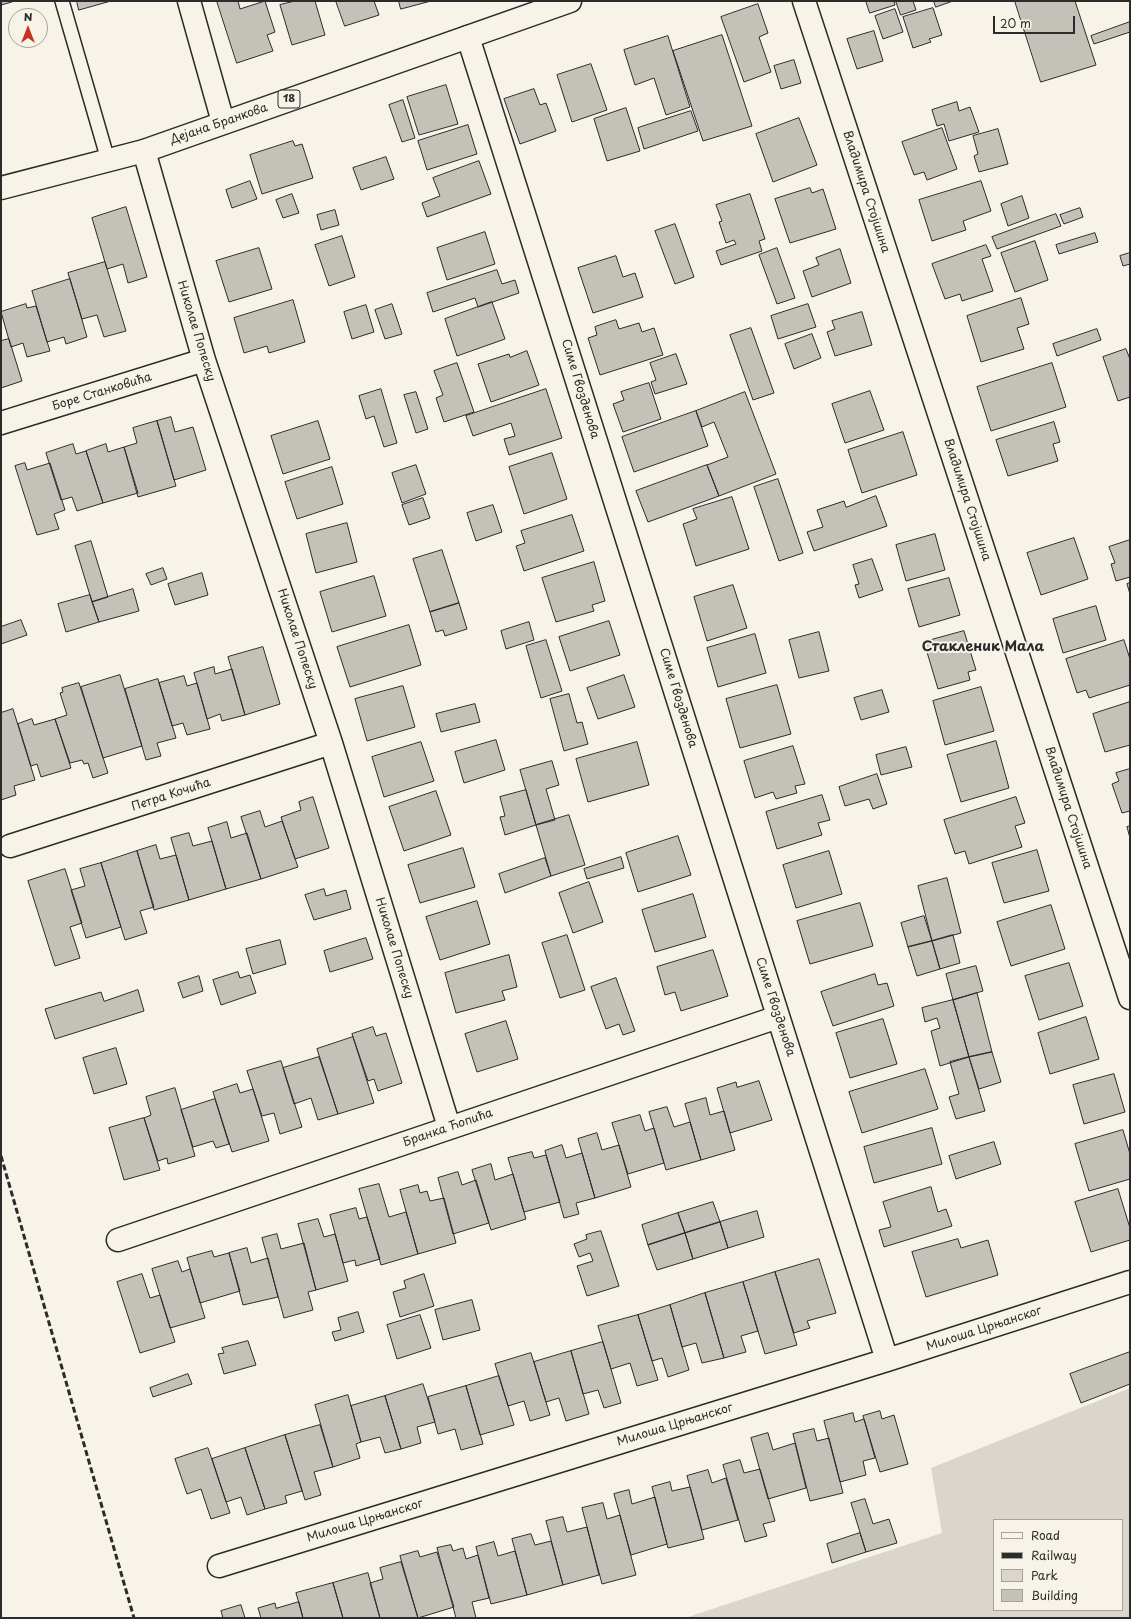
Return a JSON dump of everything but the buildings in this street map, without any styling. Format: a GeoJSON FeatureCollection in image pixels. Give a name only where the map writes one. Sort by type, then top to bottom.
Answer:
{"type":"FeatureCollection","features":[{"type":"Feature","properties":{"kind":"street"},"geometry":{"type":"LineString","coordinates":[[189,1],[224,122]]}},
{"type":"Feature","properties":{"kind":"street","name":"Владимира Стојшина"},"geometry":{"type":"LineString","coordinates":[[804,1],[1130,998]]}},
{"type":"Feature","properties":{"kind":"street","name":"Дејана Бранкова"},"geometry":{"type":"LineString","coordinates":[[1,188],[144,150],[468,37],[556,3]]}},
{"type":"Feature","properties":{"kind":"street","name":"Симе Гвозденова"},"geometry":{"type":"LineString","coordinates":[[468,37],[887,1360]]}},
{"type":"Feature","properties":{"kind":"street","name":"Николае Попеску"},"geometry":{"type":"LineString","coordinates":[[144,150],[204,360],[331,743],[449,1127]]}},
{"type":"Feature","properties":{"kind":"street","name":"Боре Станковића"},"geometry":{"type":"LineString","coordinates":[[1,423],[204,360]]}},
{"type":"Feature","properties":{"kind":"street","name":"Петра Кочића"},"geometry":{"type":"LineString","coordinates":[[10,846],[331,743]]}},
{"type":"Feature","properties":{"kind":"street","name":"Бранка Ћопића"},"geometry":{"type":"LineString","coordinates":[[118,1240],[778,1016]]}},
{"type":"Feature","properties":{"kind":"street","name":"Милоша Црњанског"},"geometry":{"type":"LineString","coordinates":[[219,1566],[887,1360],[1130,1282]]}},
{"type":"Feature","properties":{"kind":"lane"},"geometry":{"type":"LineString","coordinates":[[62,1],[108,160]]}},
{"type":"Feature","properties":{"kind":"green space"},"geometry":{"type":"Polygon","coordinates":[[[1130,1388],[1130,1618],[685,1618],[942,1533],[931,1468],[1130,1388]]]}},
{"type":"Feature","properties":{"kind":"railway"},"geometry":{"type":"LineString","coordinates":[[1,1156],[134,1618]]}},
{"type":"Feature","properties":{"kind":"district","name":"Стакленик Мала"},"geometry":{"type":"Point","coordinates":[983,647]}}]}
